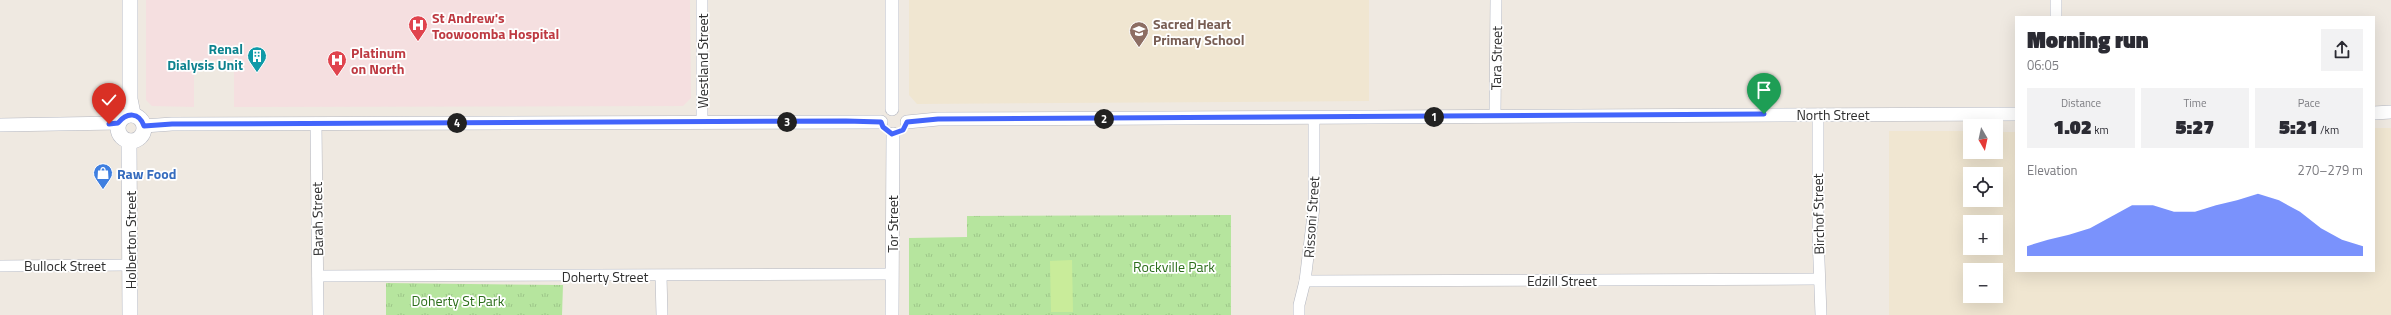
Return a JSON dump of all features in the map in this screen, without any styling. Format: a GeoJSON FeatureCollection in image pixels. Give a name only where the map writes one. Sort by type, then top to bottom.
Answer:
{"type":"FeatureCollection","features":[{"type":"Feature","properties":{"kind":"main road"},"geometry":{"type":"LineString","coordinates":[[130,0],[130,99],[133,114]]}},
{"type":"Feature","properties":{"kind":"main road"},"geometry":{"type":"LineString","coordinates":[[133,114],[139,117],[144,126],[142,136],[137,140],[129,141],[122,137],[119,132],[118,123],[123,117],[133,114]]}},
{"type":"Feature","properties":{"kind":"main road","name":"Holberton Street"},"geometry":{"type":"LineString","coordinates":[[129,141],[130,315]]}},
{"type":"Feature","properties":{"kind":"street","name":"Westland Street"},"geometry":{"type":"LineString","coordinates":[[702,0],[702,123]]}},
{"type":"Feature","properties":{"kind":"street"},"geometry":{"type":"LineString","coordinates":[[892,0],[892,109]]}},
{"type":"Feature","properties":{"kind":"street","name":"Tara Street"},"geometry":{"type":"LineString","coordinates":[[1495,116],[1496,0]]}},
{"type":"Feature","properties":{"kind":"street"},"geometry":{"type":"LineString","coordinates":[[2056,0],[2056,16]]}},
{"type":"Feature","properties":{"kind":"street"},"geometry":{"type":"LineString","coordinates":[[892,109],[901,111],[907,122],[903,130],[892,134],[883,127],[881,122],[883,115],[892,109]]}},
{"type":"Feature","properties":{"kind":"street"},"geometry":{"type":"LineString","coordinates":[[2375,112],[2391,112]]}},
{"type":"Feature","properties":{"kind":"street","name":"Birchof Street"},"geometry":{"type":"LineString","coordinates":[[1818,114],[1819,278],[1821,315]]}},
{"type":"Feature","properties":{"kind":"street","name":"North Street"},"geometry":{"type":"LineString","coordinates":[[907,122],[938,119],[2015,114]]}},
{"type":"Feature","properties":{"kind":"street","name":"Rissoni Street"},"geometry":{"type":"LineString","coordinates":[[1299,315],[1299,305],[1305,281],[1314,207],[1314,117]]}},
{"type":"Feature","properties":{"kind":"street"},"geometry":{"type":"LineString","coordinates":[[144,126],[316,123],[881,122]]}},
{"type":"Feature","properties":{"kind":"street"},"geometry":{"type":"LineString","coordinates":[[0,125],[118,123]]}},
{"type":"Feature","properties":{"kind":"street","name":"Barah Street"},"geometry":{"type":"LineString","coordinates":[[316,123],[318,315]]}},
{"type":"Feature","properties":{"kind":"street","name":"Tor Street"},"geometry":{"type":"LineString","coordinates":[[892,134],[892,315]]}},
{"type":"Feature","properties":{"kind":"street","name":"Bullock Street"},"geometry":{"type":"LineString","coordinates":[[0,266],[130,265]]}},
{"type":"Feature","properties":{"kind":"street","name":"Doherty Street"},"geometry":{"type":"LineString","coordinates":[[318,276],[892,274]]}},
{"type":"Feature","properties":{"kind":"street"},"geometry":{"type":"LineString","coordinates":[[662,276],[662,315]]}},
{"type":"Feature","properties":{"kind":"street","name":"Edzill Street"},"geometry":{"type":"LineString","coordinates":[[1305,281],[1819,278]]}},
{"type":"Feature","properties":{"kind":"shaded area","name":"St Andrew's Toowoomba Hospital"},"geometry":{"type":"Polygon","coordinates":[[[146,0],[690,0],[691,98],[683,106],[234,107],[234,60],[194,60],[194,107],[152,106],[146,100],[146,0]]]}},
{"type":"Feature","properties":{"kind":"shaded area","name":"Sacred Heart Primary School"},"geometry":{"type":"Polygon","coordinates":[[[909,0],[1369,0],[1369,101],[917,104],[909,95],[909,0]]]}},
{"type":"Feature","properties":{"kind":"shaded area"},"geometry":{"type":"Polygon","coordinates":[[[2375,128],[2391,128],[2391,315],[1889,315],[1889,131],[1963,131],[1963,159],[2003,159],[2003,132],[2015,132],[2015,272],[2375,272],[2375,128]]]}},
{"type":"Feature","properties":{"kind":"green space","name":"Rockville Park"},"geometry":{"type":"Polygon","coordinates":[[[1231,215],[1231,315],[909,315],[909,238],[967,237],[967,216],[1231,215]]]}},
{"type":"Feature","properties":{"kind":"green space"},"geometry":{"type":"Polygon","coordinates":[[[1072,260],[1073,312],[1051,312],[1050,261],[1072,260]]]}},
{"type":"Feature","properties":{"kind":"green space","name":"Doherty St Park"},"geometry":{"type":"Polygon","coordinates":[[[386,283],[563,285],[562,315],[386,315],[386,283]]]}},
{"type":"Feature","properties":{"kind":"place","name":"St Andrew's Toowoomba Hospital"},"geometry":{"type":"Point","coordinates":[418,42]}},
{"type":"Feature","properties":{"kind":"place","name":"Sacred Heart Primary School"},"geometry":{"type":"Point","coordinates":[1139,48]}},
{"type":"Feature","properties":{"kind":"place","name":"Renal Dialysis Unit"},"geometry":{"type":"Point","coordinates":[257,73]}},
{"type":"Feature","properties":{"kind":"place","name":"Platinum on North"},"geometry":{"type":"Point","coordinates":[337,77]}},
{"type":"Feature","properties":{"kind":"place","name":"Raw Food"},"geometry":{"type":"Point","coordinates":[103,190]}},
{"type":"Feature","properties":{"kind":"route"},"geometry":{"type":"LineString","coordinates":[[109,124],[118,123],[123,117],[133,114],[142,120],[144,126],[172,124],[545,122],[702,123],[846,121],[881,122],[883,127],[892,134],[903,130],[907,122],[938,119],[1764,114]]}}]}
